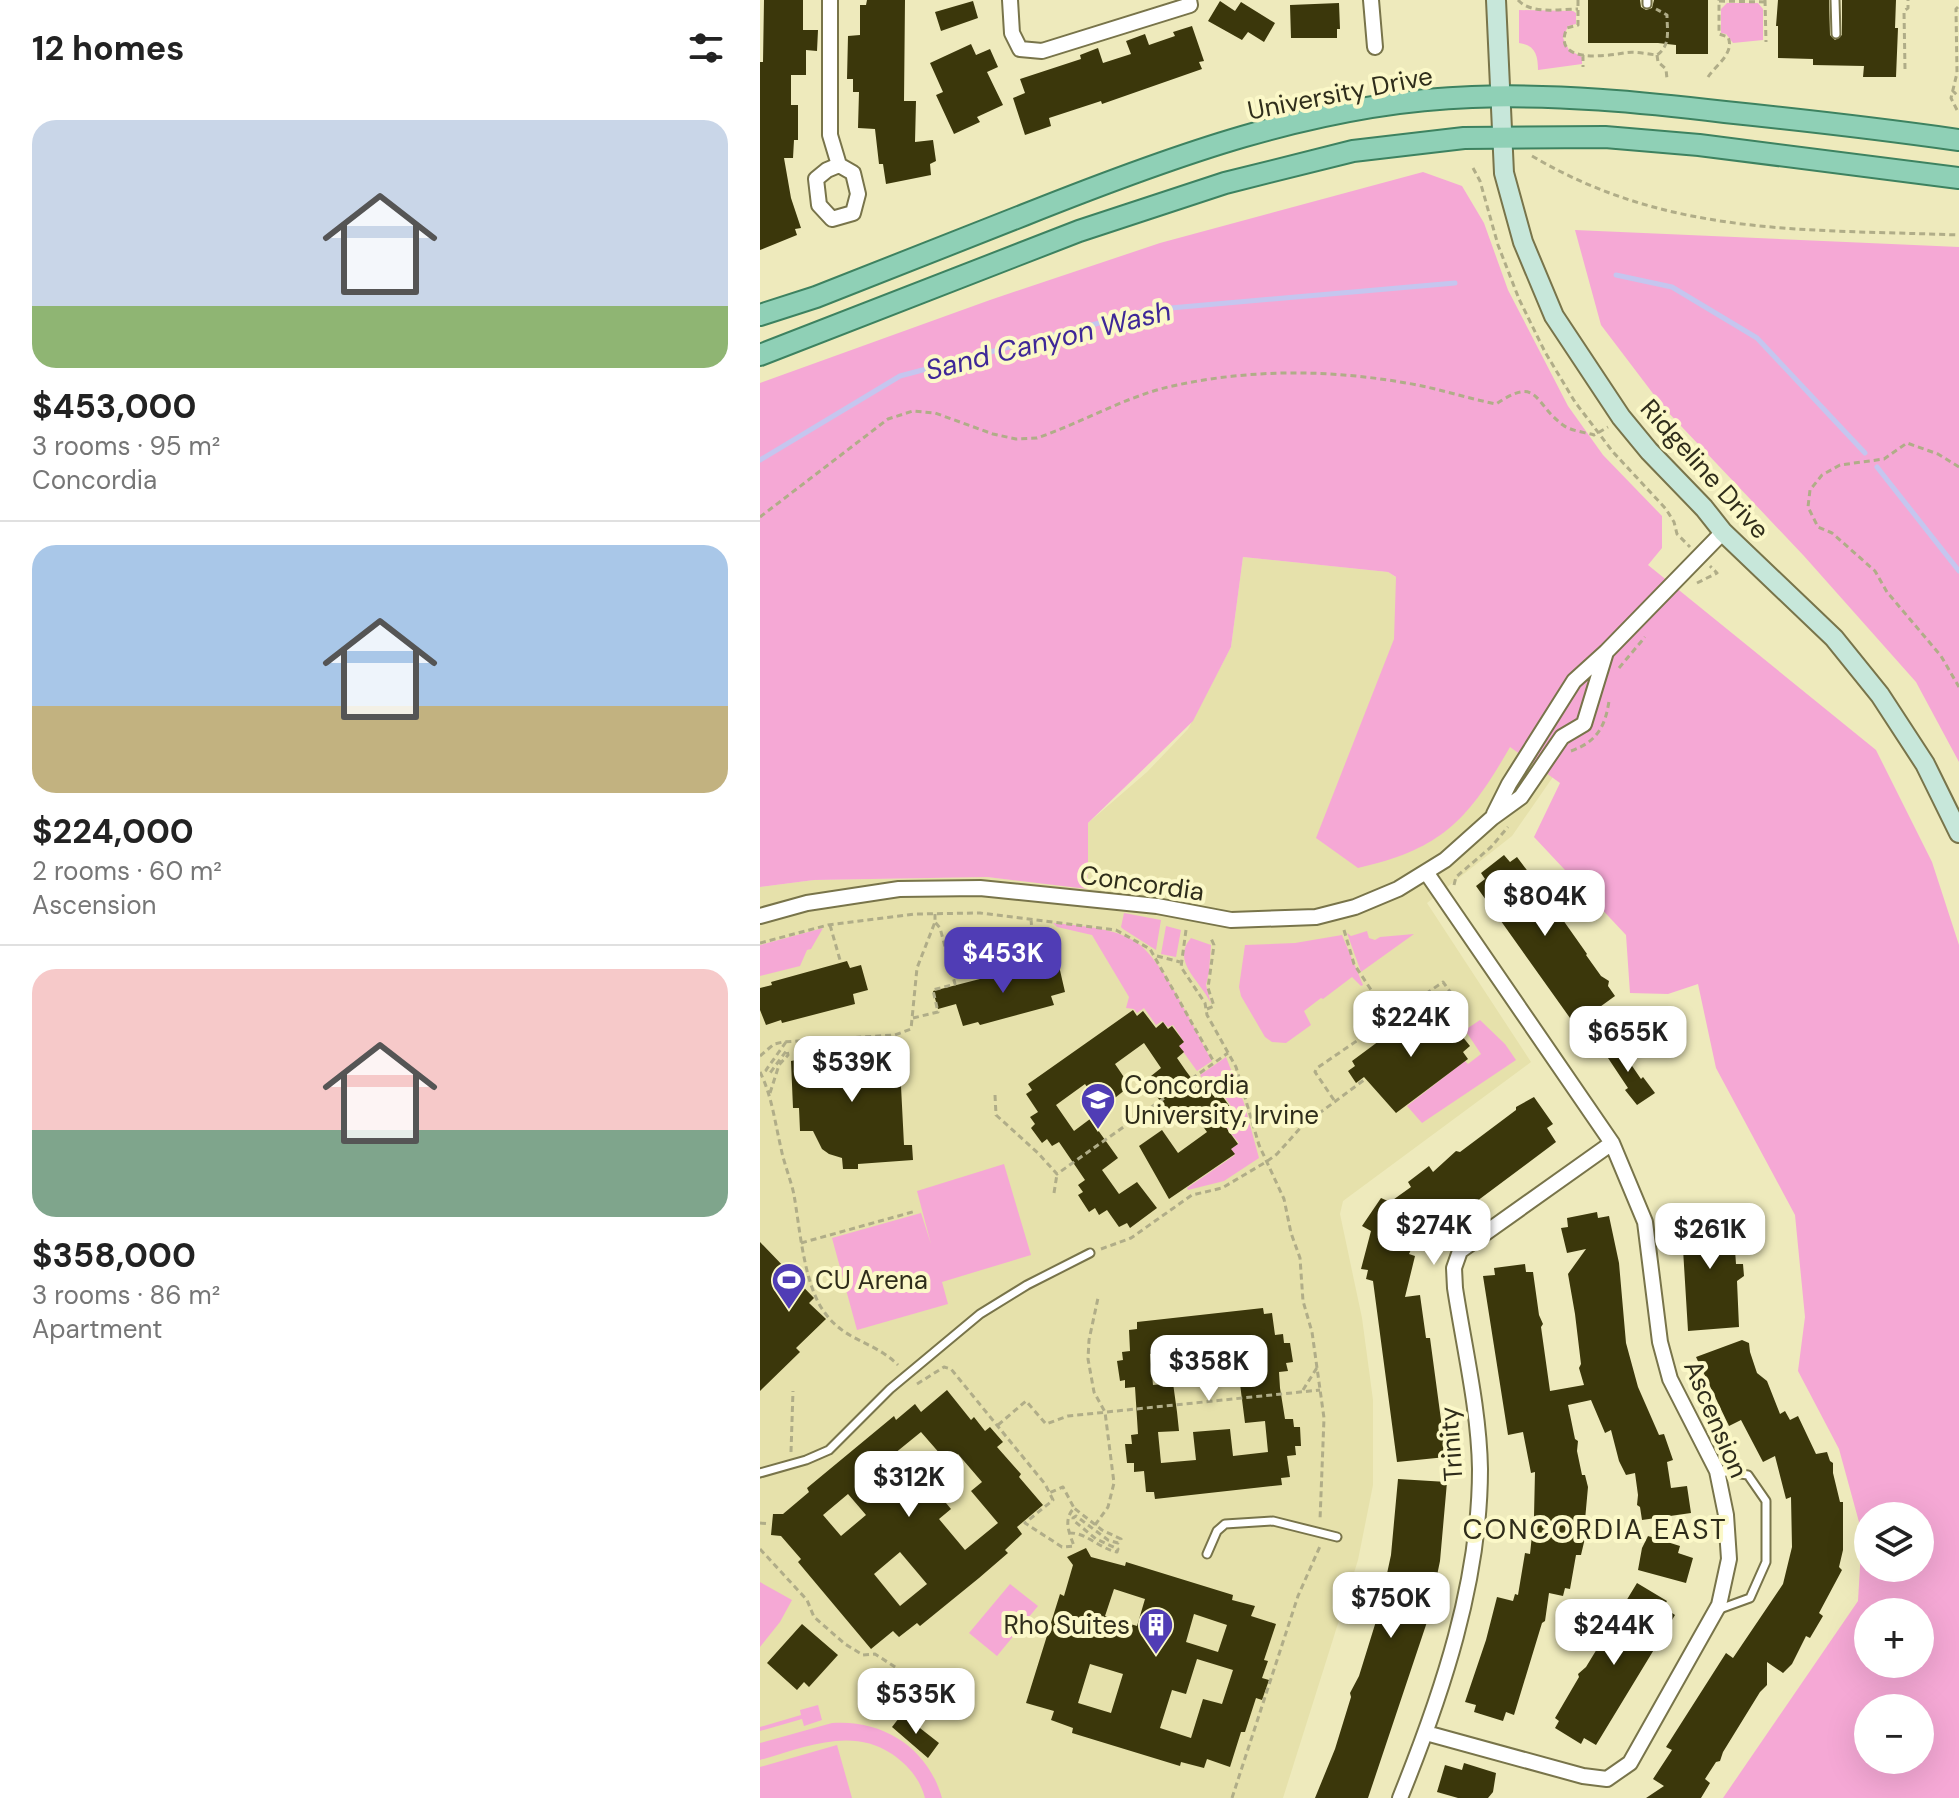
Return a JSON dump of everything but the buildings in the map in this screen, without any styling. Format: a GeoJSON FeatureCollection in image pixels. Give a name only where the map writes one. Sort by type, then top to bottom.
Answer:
{"type":"FeatureCollection","features":[{"type":"Feature","properties":{"kind":"main road","name":"University Drive"},"geometry":{"type":"LineString","coordinates":[[760,315],[842,287],[1106,182],[1226,142],[1370,109],[1471,97],[1634,101],[1959,140]]}},
{"type":"Feature","properties":{"kind":"main road"},"geometry":{"type":"LineString","coordinates":[[760,355],[1079,231],[1225,183],[1353,151],[1431,140],[1564,136],[1649,140],[1959,178]]}},
{"type":"Feature","properties":{"kind":"street"},"geometry":{"type":"LineString","coordinates":[[830,0],[830,135],[839,165]]}},
{"type":"Feature","properties":{"kind":"street"},"geometry":{"type":"LineString","coordinates":[[1010,0],[1012,33],[1020,49],[1042,51],[1190,5],[1189,0]]}},
{"type":"Feature","properties":{"kind":"street"},"geometry":{"type":"LineString","coordinates":[[1371,0],[1375,47]]}},
{"type":"Feature","properties":{"kind":"street","name":"Ridgeline Drive"},"geometry":{"type":"LineString","coordinates":[[1496,0],[1501,137],[1509,196],[1523,242],[1554,316],[1621,417],[1723,532],[1834,638],[1880,695],[1925,764],[1959,833]]}},
{"type":"Feature","properties":{"kind":"street","name":"Concordia"},"geometry":{"type":"LineString","coordinates":[[1492,818],[1509,784],[1574,681],[1723,532]]}},
{"type":"Feature","properties":{"kind":"street","name":"Concordia"},"geometry":{"type":"LineString","coordinates":[[760,916],[807,903],[899,889],[980,888],[1157,906],[1231,920],[1254,921],[1316,917],[1355,907],[1398,889],[1445,860],[1521,797],[1562,737],[1584,724],[1606,652]]}},
{"type":"Feature","properties":{"kind":"street","name":"Ascension"},"geometry":{"type":"LineString","coordinates":[[1426,872],[1612,1143],[1645,1222],[1660,1342],[1670,1379],[1717,1471],[1726,1515],[1729,1559],[1717,1610],[1630,1763],[1607,1779],[1583,1776],[1426,1733]]}},
{"type":"Feature","properties":{"kind":"street","name":"Trinity"},"geometry":{"type":"LineString","coordinates":[[1400,1798],[1426,1733],[1467,1595],[1477,1533],[1480,1468],[1454,1268],[1460,1251],[1612,1143]]}},
{"type":"Feature","properties":{"kind":"lane"},"geometry":{"type":"LineString","coordinates":[[1835,0],[1836,34]]}},
{"type":"Feature","properties":{"kind":"lane"},"geometry":{"type":"LineString","coordinates":[[760,1473],[829,1450],[890,1389],[980,1314],[1027,1285],[1090,1253]]}},
{"type":"Feature","properties":{"kind":"lane"},"geometry":{"type":"LineString","coordinates":[[1717,1471],[1748,1475],[1766,1501],[1766,1562],[1750,1598],[1717,1610]]}},
{"type":"Feature","properties":{"kind":"lane"},"geometry":{"type":"LineString","coordinates":[[1207,1554],[1217,1531],[1225,1524],[1273,1521],[1337,1537]]}},
{"type":"Feature","properties":{"kind":"path"},"geometry":{"type":"LineString","coordinates":[[1518,0],[1523,6],[1533,9],[1578,9]]}},
{"type":"Feature","properties":{"kind":"path"},"geometry":{"type":"LineString","coordinates":[[1578,0],[1578,25],[1567,28],[1564,41],[1567,47],[1583,55],[1657,55],[1668,42],[1667,15],[1656,9]]}},
{"type":"Feature","properties":{"kind":"path"},"geometry":{"type":"LineString","coordinates":[[1905,69],[1904,11],[1908,8],[1908,0]]}},
{"type":"Feature","properties":{"kind":"path"},"geometry":{"type":"LineString","coordinates":[[1708,77],[1731,44],[1728,37],[1719,34],[1719,1],[1765,1],[1766,42]]}},
{"type":"Feature","properties":{"kind":"path"},"geometry":{"type":"LineString","coordinates":[[1957,110],[1951,98],[1957,73],[1956,9],[1959,6]]}},
{"type":"Feature","properties":{"kind":"path"},"geometry":{"type":"LineString","coordinates":[[1583,55],[1583,67]]}},
{"type":"Feature","properties":{"kind":"path"},"geometry":{"type":"LineString","coordinates":[[1657,55],[1658,62],[1666,69],[1667,79]]}},
{"type":"Feature","properties":{"kind":"path"},"geometry":{"type":"LineString","coordinates":[[1952,90],[1959,97]]}},
{"type":"Feature","properties":{"kind":"path"},"geometry":{"type":"LineString","coordinates":[[1553,168],[1662,211],[1697,219],[1817,231],[1959,235]]}},
{"type":"Feature","properties":{"kind":"path"},"geometry":{"type":"LineString","coordinates":[[760,517],[888,419],[913,411],[935,413],[993,434],[1016,439],[1037,438],[1165,388],[1222,377],[1321,373],[1408,383],[1496,404],[1511,394],[1526,390],[1536,394],[1563,425],[1594,435],[1621,417]]}},
{"type":"Feature","properties":{"kind":"path"},"geometry":{"type":"LineString","coordinates":[[1959,467],[1938,454],[1907,443],[1884,459],[1840,465],[1822,475],[1810,490],[1808,507],[1818,527],[1832,533],[1875,571],[1887,592],[1941,656],[1959,687]]}},
{"type":"Feature","properties":{"kind":"path"},"geometry":{"type":"LineString","coordinates":[[760,943],[830,925],[935,914],[980,913],[1116,930],[1150,949],[1214,1062]]}},
{"type":"Feature","properties":{"kind":"path"},"geometry":{"type":"LineString","coordinates":[[760,1056],[774,1044],[895,1035],[911,1029],[917,968],[935,922],[935,914]]}},
{"type":"Feature","properties":{"kind":"path"},"geometry":{"type":"LineString","coordinates":[[1031,919],[1038,961]]}},
{"type":"Feature","properties":{"kind":"path"},"geometry":{"type":"LineString","coordinates":[[913,1018],[938,1012],[933,990],[955,984],[940,928],[935,922]]}},
{"type":"Feature","properties":{"kind":"path"},"geometry":{"type":"LineString","coordinates":[[830,925],[840,960]]}},
{"type":"Feature","properties":{"kind":"path"},"geometry":{"type":"LineString","coordinates":[[1186,930],[1181,962],[1184,973],[1205,1003],[1229,1052],[1246,1094],[1266,1162],[1286,1205],[1303,1271],[1303,1301],[1312,1332],[1324,1418],[1324,1470],[1319,1512],[1321,1546],[1298,1596],[1232,1798]]}},
{"type":"Feature","properties":{"kind":"path"},"geometry":{"type":"LineString","coordinates":[[1344,930],[1354,964],[1389,1017]]}},
{"type":"Feature","properties":{"kind":"path"},"geometry":{"type":"LineString","coordinates":[[1206,1009],[1214,1006],[1208,988],[1214,945],[1210,936]]}},
{"type":"Feature","properties":{"kind":"path"},"geometry":{"type":"LineString","coordinates":[[1157,956],[1181,962]]}},
{"type":"Feature","properties":{"kind":"path"},"geometry":{"type":"LineString","coordinates":[[1335,1101],[1315,1074],[1317,1068],[1443,982],[1465,1012],[1447,1027]]}},
{"type":"Feature","properties":{"kind":"path"},"geometry":{"type":"LineString","coordinates":[[763,1077],[786,1042]]}},
{"type":"Feature","properties":{"kind":"path"},"geometry":{"type":"LineString","coordinates":[[766,1070],[770,1073],[787,1050],[788,1055],[779,1065],[769,1094]]}},
{"type":"Feature","properties":{"kind":"path"},"geometry":{"type":"LineString","coordinates":[[1054,1193],[1057,1174],[1229,1052]]}},
{"type":"Feature","properties":{"kind":"path"},"geometry":{"type":"LineString","coordinates":[[760,1072],[769,1094],[794,1194],[798,1224]]}},
{"type":"Feature","properties":{"kind":"path"},"geometry":{"type":"LineString","coordinates":[[1090,1253],[1131,1238],[1192,1195],[1222,1188],[1266,1162],[1302,1126],[1364,1080]]}},
{"type":"Feature","properties":{"kind":"path"},"geometry":{"type":"LineString","coordinates":[[995,1095],[996,1115],[1057,1174]]}},
{"type":"Feature","properties":{"kind":"path"},"geometry":{"type":"LineString","coordinates":[[801,1243],[916,1211]]}},
{"type":"Feature","properties":{"kind":"path"},"geometry":{"type":"LineString","coordinates":[[1095,1525],[1108,1507],[1114,1483],[1105,1412],[1094,1392],[1088,1359],[1098,1298]]}},
{"type":"Feature","properties":{"kind":"path"},"geometry":{"type":"LineString","coordinates":[[1302,1392],[1318,1366]]}},
{"type":"Feature","properties":{"kind":"path"},"geometry":{"type":"LineString","coordinates":[[998,1425],[1026,1401],[1046,1424],[1056,1418],[1321,1390]]}},
{"type":"Feature","properties":{"kind":"path"},"geometry":{"type":"LineString","coordinates":[[790,1464],[793,1391]]}},
{"type":"Feature","properties":{"kind":"path"},"geometry":{"type":"LineString","coordinates":[[1049,1493],[1063,1487],[1074,1508],[1095,1525],[1121,1539],[1118,1543],[1108,1540],[1076,1516],[1073,1520],[1086,1532],[1118,1549],[1117,1552],[1096,1544],[1080,1533],[1069,1533]]}},
{"type":"Feature","properties":{"kind":"path"},"geometry":{"type":"LineString","coordinates":[[1053,1500],[1025,1523],[1062,1547],[1074,1546],[1068,1519],[1074,1508]]}},
{"type":"Feature","properties":{"kind":"path"},"geometry":{"type":"LineString","coordinates":[[760,1523],[770,1524]]}},
{"type":"Feature","properties":{"kind":"path"},"geometry":{"type":"LineString","coordinates":[[760,1549],[807,1600],[814,1617],[845,1644],[863,1655],[875,1654],[912,1678]]}},
{"type":"Feature","properties":{"kind":"shaded area"},"geometry":{"type":"Polygon","coordinates":[[[1727,3],[1758,3],[1763,9],[1763,40],[1733,43],[1726,34],[1721,33],[1721,9],[1727,3]]]}},
{"type":"Feature","properties":{"kind":"shaded area"},"geometry":{"type":"Polygon","coordinates":[[[1519,10],[1576,13],[1576,24],[1568,26],[1563,38],[1569,50],[1582,57],[1582,64],[1538,70],[1534,52],[1529,46],[1519,43],[1519,10]]]}},
{"type":"Feature","properties":{"kind":"shaded area"},"geometry":{"type":"Polygon","coordinates":[[[1423,172],[1462,186],[1484,223],[1508,290],[1568,406],[1603,455],[1662,516],[1662,548],[1648,565],[1876,750],[1932,862],[1959,945],[1959,1798],[1723,1798],[1854,1607],[1854,1678],[1934,1678],[1934,1598],[1858,1598],[1859,1582],[1934,1582],[1934,1502],[1854,1504],[1839,1449],[1798,1371],[1805,1317],[1795,1215],[1716,1068],[1698,984],[1668,994],[1630,993],[1626,935],[1534,837],[1560,783],[1510,747],[1466,812],[1432,841],[1411,851],[1358,868],[1316,838],[1394,639],[1396,577],[1388,572],[1243,557],[1231,647],[1193,721],[1088,823],[1088,889],[987,877],[814,880],[760,887],[760,383],[1160,243],[1423,172]]]}},
{"type":"Feature","properties":{"kind":"shaded area"},"geometry":{"type":"Polygon","coordinates":[[[1575,230],[1959,247],[1959,762],[1916,682],[1804,556],[1664,408],[1601,325],[1575,230]]]}},
{"type":"Feature","properties":{"kind":"shaded area","name":"Concordia University, Irvine"},"geometry":{"type":"Polygon","coordinates":[[[1243,557],[1388,572],[1547,677],[1555,774],[1512,836],[1427,903],[1531,1062],[1343,1201],[1340,1214],[1362,1318],[1373,1400],[1373,1485],[1358,1560],[1283,1798],[760,1798],[760,887],[814,880],[987,877],[1088,888],[1088,823],[1147,772],[1188,729],[1231,647],[1243,557]]]}},
{"type":"Feature","properties":{"kind":"shaded area"},"geometry":{"type":"Polygon","coordinates":[[[1124,913],[1161,920],[1156,950],[1121,927],[1124,913]]]}},
{"type":"Feature","properties":{"kind":"shaded area"},"geometry":{"type":"Polygon","coordinates":[[[1053,923],[1114,932],[1133,940],[1144,949],[1166,977],[1212,1061],[1197,1071],[1179,1046],[1184,1042],[1173,1025],[1168,1027],[1162,1021],[1156,1025],[1144,1008],[1137,1013],[1134,1009],[1126,1008],[1129,997],[1092,935],[1057,927],[1053,923]]]}},
{"type":"Feature","properties":{"kind":"shaded area"},"geometry":{"type":"Polygon","coordinates":[[[1166,926],[1181,930],[1176,957],[1161,954],[1166,926]]]}},
{"type":"Feature","properties":{"kind":"shaded area"},"geometry":{"type":"Polygon","coordinates":[[[823,928],[800,966],[760,976],[760,945],[823,928]]]}},
{"type":"Feature","properties":{"kind":"shaded area"},"geometry":{"type":"Polygon","coordinates":[[[1367,931],[1369,938],[1375,940],[1414,934],[1361,972],[1347,933],[1351,936],[1367,931]]]}},
{"type":"Feature","properties":{"kind":"shaded area"},"geometry":{"type":"Polygon","coordinates":[[[1342,935],[1363,985],[1352,977],[1304,1011],[1311,1025],[1286,1043],[1272,1042],[1265,1037],[1241,996],[1239,987],[1245,945],[1295,943],[1342,935]]]}},
{"type":"Feature","properties":{"kind":"shaded area"},"geometry":{"type":"Polygon","coordinates":[[[1191,938],[1211,945],[1206,985],[1211,1004],[1186,964],[1185,947],[1191,938]]]}},
{"type":"Feature","properties":{"kind":"shaded area"},"geometry":{"type":"Polygon","coordinates":[[[1480,1020],[1505,1044],[1516,1060],[1422,1123],[1407,1106],[1465,1061],[1468,1064],[1481,1054],[1465,1030],[1480,1020]]]}},
{"type":"Feature","properties":{"kind":"shaded area"},"geometry":{"type":"Polygon","coordinates":[[[1226,1057],[1244,1103],[1259,1158],[1224,1181],[1188,1190],[1235,1155],[1231,1149],[1239,1143],[1225,1126],[1233,1121],[1227,1114],[1233,1109],[1222,1093],[1215,1096],[1200,1075],[1226,1057]]]}},
{"type":"Feature","properties":{"kind":"shaded area"},"geometry":{"type":"Polygon","coordinates":[[[1004,1164],[1031,1255],[942,1282],[948,1304],[857,1330],[832,1238],[921,1213],[931,1244],[917,1191],[1004,1164]]]}},
{"type":"Feature","properties":{"kind":"shaded area"},"geometry":{"type":"Polygon","coordinates":[[[760,1582],[792,1600],[780,1622],[760,1647],[760,1582]]]}},
{"type":"Feature","properties":{"kind":"shaded area"},"geometry":{"type":"Polygon","coordinates":[[[1010,1584],[1038,1606],[997,1656],[969,1633],[1010,1584]]]}},
{"type":"Feature","properties":{"kind":"shaded area"},"geometry":{"type":"Polygon","coordinates":[[[818,1705],[822,1720],[804,1726],[802,1719],[760,1731],[760,1727],[801,1715],[800,1710],[818,1705]]]}},
{"type":"Feature","properties":{"kind":"shaded area"},"geometry":{"type":"Polygon","coordinates":[[[832,1723],[869,1726],[901,1740],[926,1765],[942,1798],[925,1798],[917,1779],[903,1763],[892,1754],[860,1741],[810,1745],[760,1760],[760,1743],[832,1723]]]}},
{"type":"Feature","properties":{"kind":"shaded area"},"geometry":{"type":"Polygon","coordinates":[[[837,1745],[852,1798],[760,1798],[760,1767],[837,1745]]]}},
{"type":"Feature","properties":{"kind":"water"},"geometry":{"type":"Polygon","coordinates":[[[1650,1020],[1658,1032],[1633,1050],[1624,1038],[1650,1020]]]}},
{"type":"Feature","properties":{"kind":"waterway","name":"Sand Canyon Wash"},"geometry":{"type":"LineString","coordinates":[[1616,275],[1672,287],[1757,338],[1865,453]]}},
{"type":"Feature","properties":{"kind":"waterway","name":"Sand Canyon Wash"},"geometry":{"type":"LineString","coordinates":[[760,460],[900,376],[1148,310],[1455,283]]}},
{"type":"Feature","properties":{"kind":"waterway","name":"Sand Canyon Wash"},"geometry":{"type":"LineString","coordinates":[[1877,467],[1959,571]]}},
{"type":"Feature","properties":{"kind":"place","name":"Concordia University, Irvine"},"geometry":{"type":"Point","coordinates":[1098,1131]}},
{"type":"Feature","properties":{"kind":"place","name":"CU Arena"},"geometry":{"type":"Point","coordinates":[789,1311]}},
{"type":"Feature","properties":{"kind":"place","name":"Rho Suites"},"geometry":{"type":"Point","coordinates":[1156,1656]}},
{"type":"Feature","properties":{"kind":"district","name":"CONCORDIA EAST"},"geometry":{"type":"Point","coordinates":[1595,1529]}}]}
